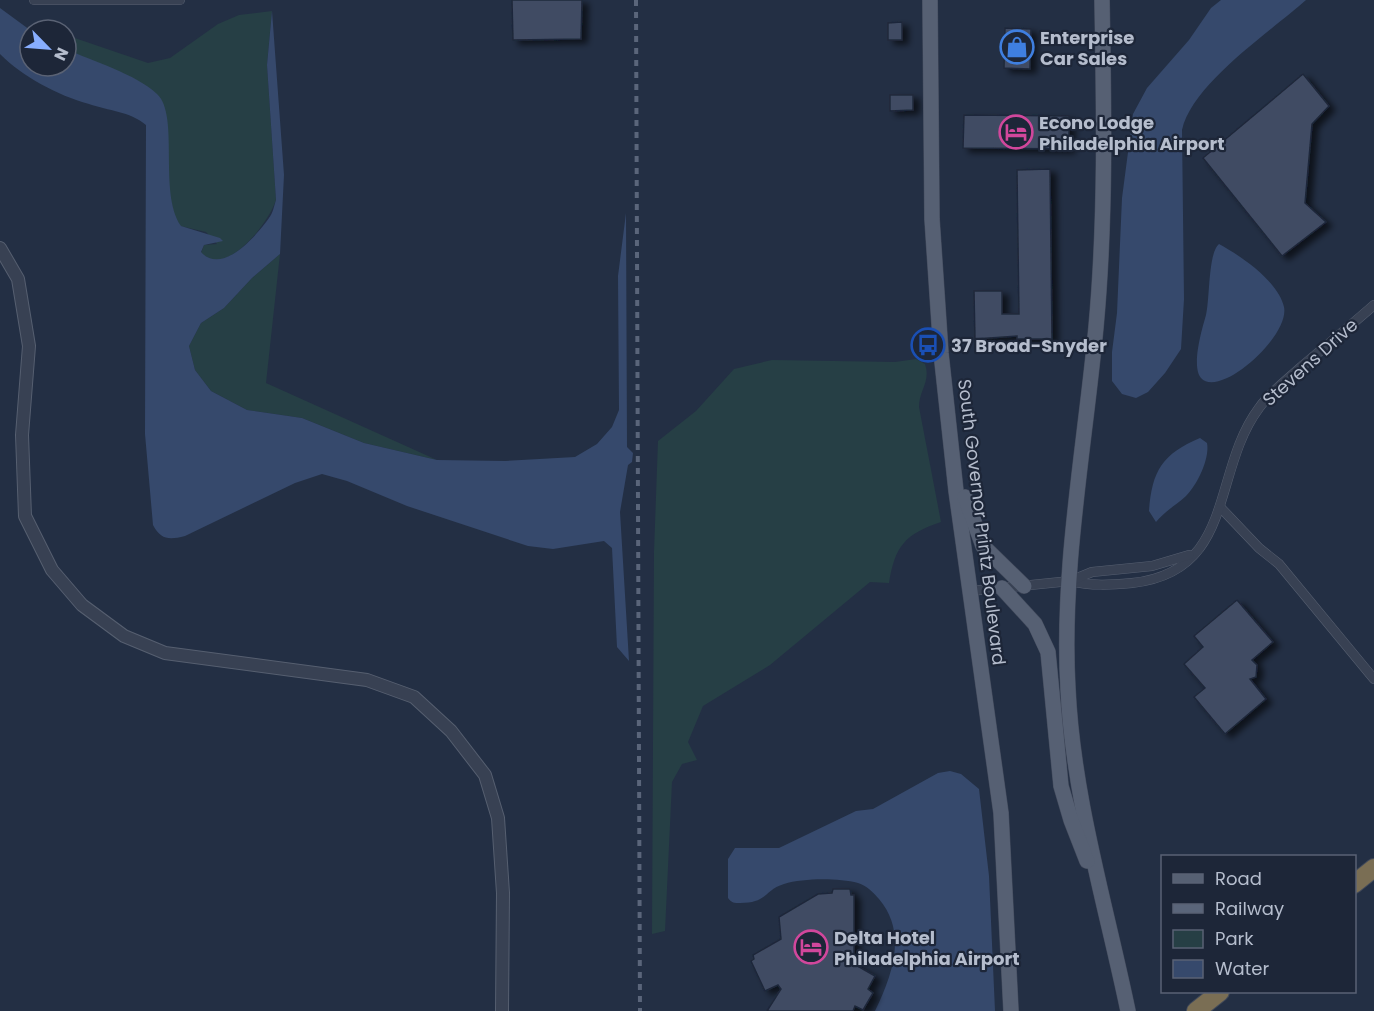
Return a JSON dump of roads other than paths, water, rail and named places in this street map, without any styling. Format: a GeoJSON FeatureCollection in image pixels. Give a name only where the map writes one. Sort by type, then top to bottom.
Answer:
{"type":"FeatureCollection","features":[{"type":"Feature","properties":{"kind":"highway"},"geometry":{"type":"LineString","coordinates":[[1356,882],[1374,868]]}},
{"type":"Feature","properties":{"kind":"highway"},"geometry":{"type":"LineString","coordinates":[[1196,1011],[1219,993]]}},
{"type":"Feature","properties":{"kind":"main road","name":"South Governor Printz Boulevard"},"geometry":{"type":"LineString","coordinates":[[930,0],[932,219],[941,353],[970,591],[1001,813],[1011,1011]]}},
{"type":"Feature","properties":{"kind":"main road"},"geometry":{"type":"LineString","coordinates":[[1102,0],[1104,119],[1100,265],[1070,581],[1067,668],[1071,729],[1080,791],[1128,1011]]}},
{"type":"Feature","properties":{"kind":"main road"},"geometry":{"type":"LineString","coordinates":[[953,457],[973,525],[983,546],[1024,586]]}},
{"type":"Feature","properties":{"kind":"main road"},"geometry":{"type":"LineString","coordinates":[[1002,588],[1029,617],[1045,643],[1051,667],[1055,738],[1061,786],[1071,820],[1102,895]]}},
{"type":"Feature","properties":{"kind":"street"},"geometry":{"type":"LineString","coordinates":[[34,1],[180,1]]}},
{"type":"Feature","properties":{"kind":"street"},"geometry":{"type":"LineString","coordinates":[[0,248],[18,279],[29,346],[22,435],[25,516],[52,570],[82,605],[124,636],[165,653],[367,680],[414,697],[451,731],[485,775],[498,818],[503,893],[502,1011]]}},
{"type":"Feature","properties":{"kind":"street","name":"Stevens Drive"},"geometry":{"type":"LineString","coordinates":[[1070,581],[1094,587],[1160,579],[1194,553],[1208,537],[1238,450],[1260,406],[1374,305]]}},
{"type":"Feature","properties":{"kind":"street"},"geometry":{"type":"LineString","coordinates":[[1220,507],[1259,548],[1279,564],[1374,679]]}},
{"type":"Feature","properties":{"kind":"street","name":"Stevens Drive"},"geometry":{"type":"LineString","coordinates":[[970,591],[1070,581],[1092,572],[1152,566],[1194,553]]}},
{"type":"Feature","properties":{"kind":"water"},"geometry":{"type":"Polygon","coordinates":[[[1221,0],[1306,0],[1216,77],[1189,113],[1182,130],[1184,299],[1181,349],[1165,373],[1148,392],[1136,398],[1122,394],[1112,381],[1122,198],[1133,114],[1147,88],[1189,40],[1211,8],[1221,0]]]}},
{"type":"Feature","properties":{"kind":"water"},"geometry":{"type":"Polygon","coordinates":[[[0,8],[18,21],[18,69],[0,54],[0,8]]]}},
{"type":"Feature","properties":{"kind":"water"},"geometry":{"type":"Polygon","coordinates":[[[272,11],[284,175],[280,254],[252,278],[224,308],[201,323],[189,346],[195,370],[211,391],[247,410],[302,418],[364,443],[437,460],[505,461],[575,457],[597,444],[612,427],[619,410],[618,276],[626,213],[627,447],[633,453],[632,462],[628,465],[620,512],[629,661],[617,647],[612,548],[604,541],[553,549],[528,546],[407,506],[347,481],[322,474],[295,483],[185,536],[166,538],[159,534],[153,525],[145,434],[146,125],[126,114],[77,100],[30,78],[78,78],[78,54],[138,80],[157,94],[164,104],[167,119],[169,175],[174,212],[181,226],[220,238],[223,241],[204,245],[201,252],[209,258],[219,259],[229,256],[248,243],[256,234],[270,216],[276,200],[267,65],[272,11]]]}},
{"type":"Feature","properties":{"kind":"water"},"geometry":{"type":"Polygon","coordinates":[[[1219,244],[1258,270],[1274,288],[1284,307],[1283,319],[1265,348],[1237,372],[1223,380],[1210,382],[1201,378],[1198,372],[1197,356],[1206,315],[1213,257],[1219,244]]]}},
{"type":"Feature","properties":{"kind":"water"},"geometry":{"type":"Polygon","coordinates":[[[1200,438],[1207,443],[1207,456],[1198,479],[1186,496],[1156,522],[1149,511],[1156,475],[1161,466],[1176,451],[1200,438]]]}},
{"type":"Feature","properties":{"kind":"water"},"geometry":{"type":"Polygon","coordinates":[[[950,771],[961,774],[979,789],[989,876],[995,1011],[875,1011],[887,984],[895,940],[888,912],[879,899],[861,884],[831,880],[801,881],[784,884],[756,901],[736,903],[728,898],[728,859],[735,848],[779,848],[856,811],[873,809],[938,773],[950,771]]]}},
{"type":"Feature","properties":{"kind":"railway"},"geometry":{"type":"LineString","coordinates":[[636,0],[640,1011]]}},
{"type":"Feature","properties":{"kind":"place","name":"Enterprise Car Sales"},"geometry":{"type":"Point","coordinates":[1017,47]}},
{"type":"Feature","properties":{"kind":"place","name":"Econo Lodge Philadelphia Airport"},"geometry":{"type":"Point","coordinates":[1016,132]}},
{"type":"Feature","properties":{"kind":"place","name":"37 Broad-Snyder"},"geometry":{"type":"Point","coordinates":[928,345]}},
{"type":"Feature","properties":{"kind":"place","name":"Delta Hotel Philadelphia Airport"},"geometry":{"type":"Point","coordinates":[811,947]}}]}
